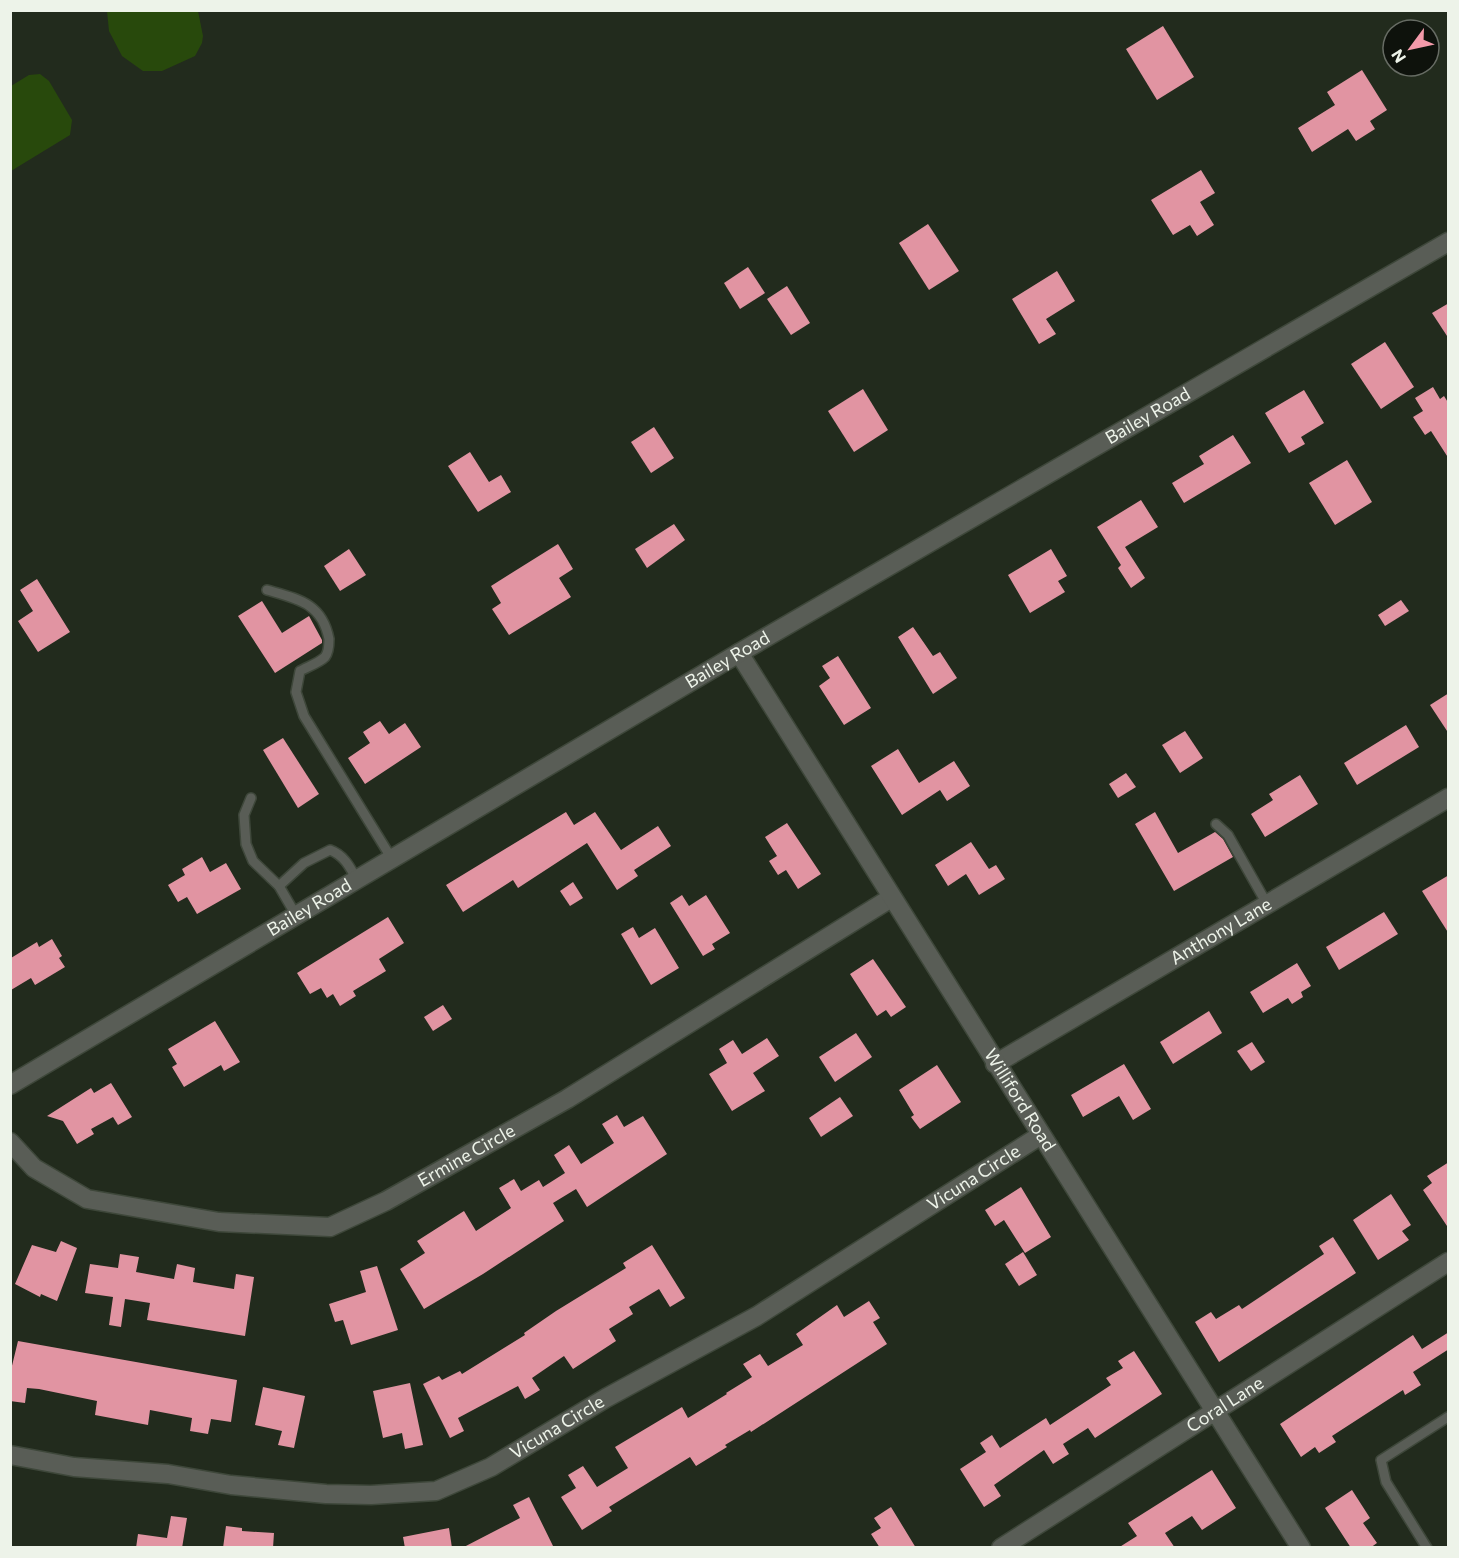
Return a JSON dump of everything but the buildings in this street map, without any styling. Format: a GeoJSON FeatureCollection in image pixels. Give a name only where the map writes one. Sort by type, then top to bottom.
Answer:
{"type":"FeatureCollection","features":[{"type":"Feature","properties":{"kind":"street","name":"Bailey Road"},"geometry":{"type":"LineString","coordinates":[[10,1085],[739,653],[1449,242]]}},
{"type":"Feature","properties":{"kind":"street","name":"Williford Road"},"geometry":{"type":"LineString","coordinates":[[739,653],[1301,1548]]}},
{"type":"Feature","properties":{"kind":"street","name":"Anthony Lane"},"geometry":{"type":"LineString","coordinates":[[995,1064],[1449,798]]}},
{"type":"Feature","properties":{"kind":"street","name":"Ermine Circle"},"geometry":{"type":"LineString","coordinates":[[10,1142],[34,1168],[87,1199],[219,1222],[330,1227],[386,1201],[567,1100],[891,898]]}},
{"type":"Feature","properties":{"kind":"street","name":"Vicuna Circle"},"geometry":{"type":"LineString","coordinates":[[10,1455],[74,1467],[168,1474],[231,1485],[326,1494],[371,1495],[436,1491],[491,1467],[606,1398],[757,1316],[1041,1136]]}},
{"type":"Feature","properties":{"kind":"street","name":"Coral Lane"},"geometry":{"type":"LineString","coordinates":[[1001,1548],[1449,1262]]}},
{"type":"Feature","properties":{"kind":"lane"},"geometry":{"type":"LineString","coordinates":[[267,590],[296,598],[315,608],[327,628],[330,645],[326,656],[300,671],[296,692],[304,716],[392,859]]}},
{"type":"Feature","properties":{"kind":"lane"},"geometry":{"type":"LineString","coordinates":[[251,798],[244,815],[246,844],[254,861],[279,886],[297,917]]}},
{"type":"Feature","properties":{"kind":"lane"},"geometry":{"type":"LineString","coordinates":[[1216,824],[1228,834],[1267,904]]}},
{"type":"Feature","properties":{"kind":"lane"},"geometry":{"type":"LineString","coordinates":[[279,886],[304,863],[330,850],[338,853],[357,880]]}},
{"type":"Feature","properties":{"kind":"lane"},"geometry":{"type":"LineString","coordinates":[[1427,1548],[1386,1482],[1381,1460],[1449,1417]]}},
{"type":"Feature","properties":{"kind":"shaded area"},"geometry":{"type":"Polygon","coordinates":[[[107,11],[198,11],[203,36],[202,43],[195,56],[162,71],[143,71],[122,56],[109,31],[107,11]]]}},
{"type":"Feature","properties":{"kind":"shaded area"},"geometry":{"type":"Polygon","coordinates":[[[40,74],[49,81],[72,120],[70,135],[11,171],[11,86],[29,75],[40,74]]]}}]}
